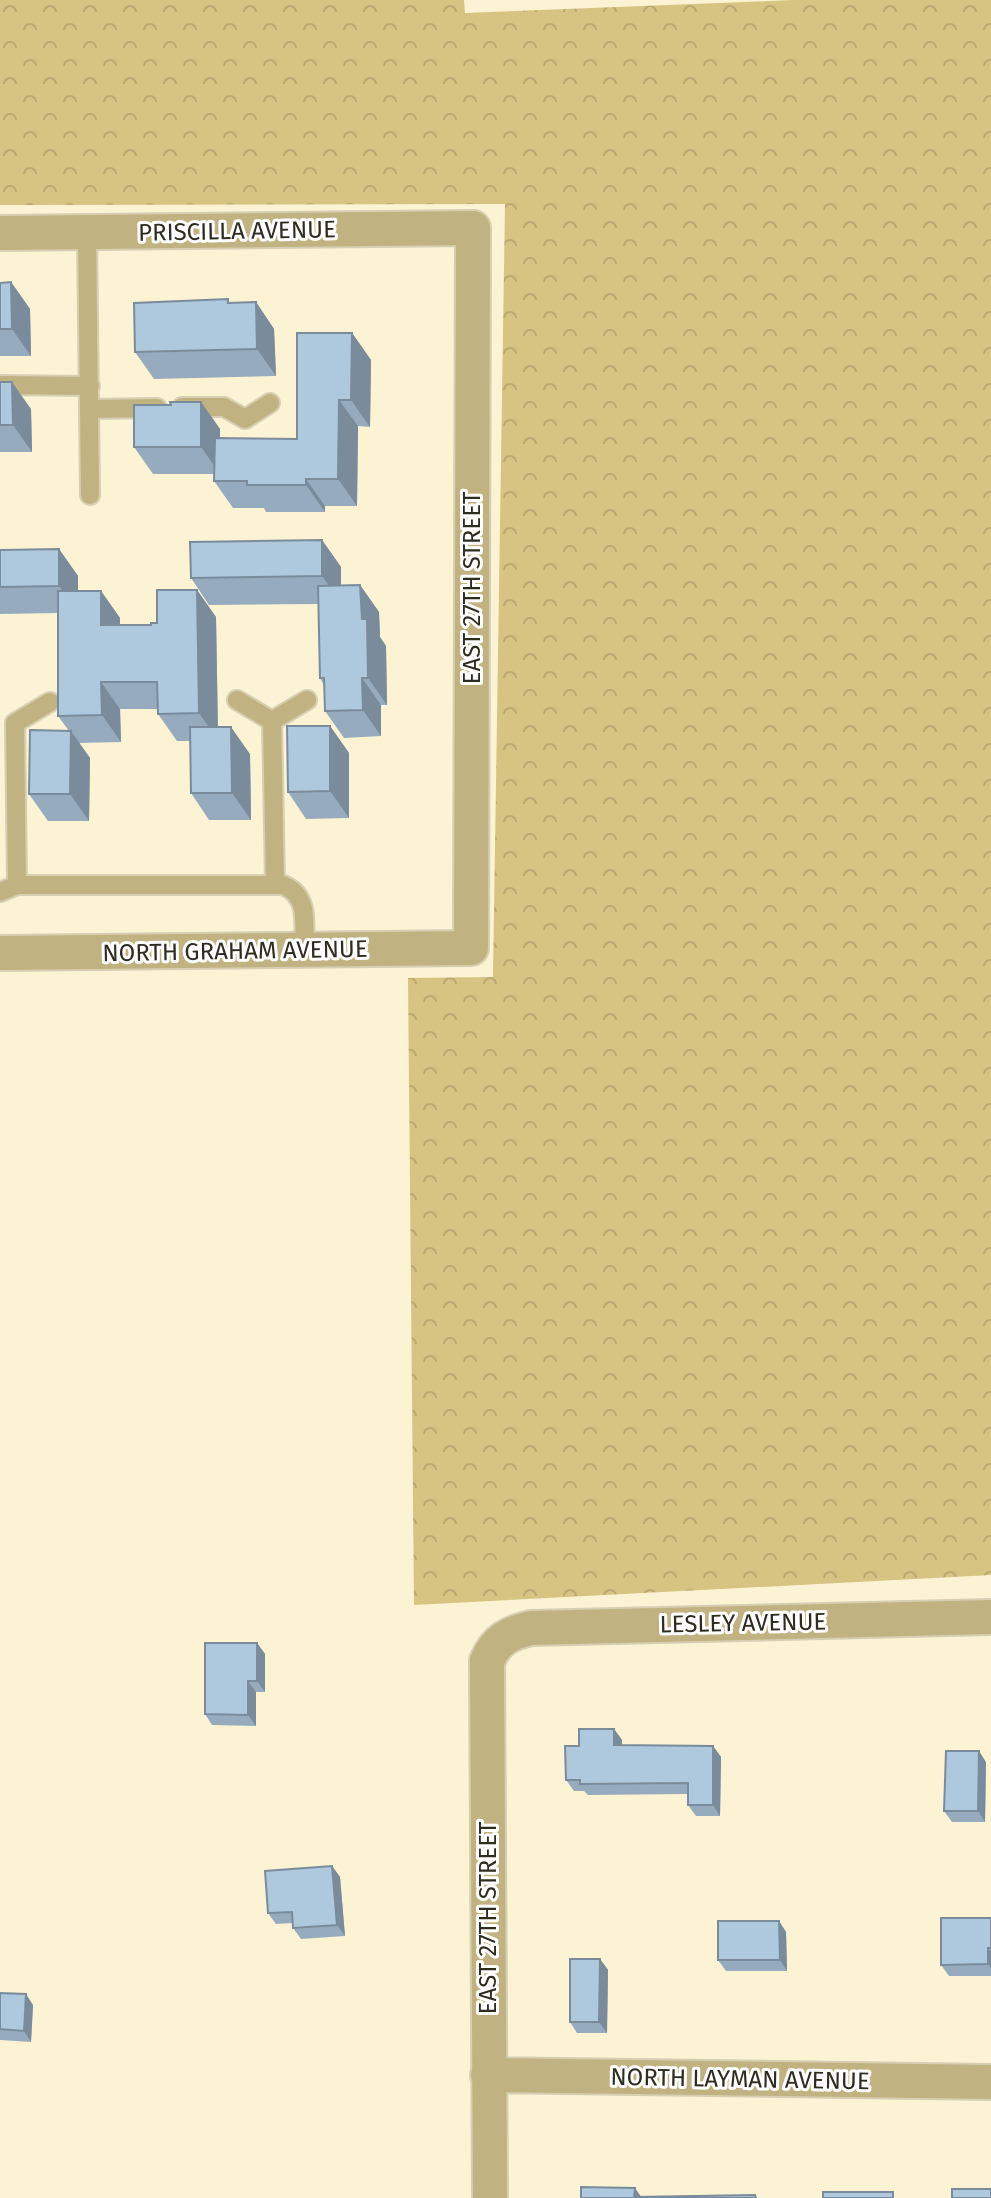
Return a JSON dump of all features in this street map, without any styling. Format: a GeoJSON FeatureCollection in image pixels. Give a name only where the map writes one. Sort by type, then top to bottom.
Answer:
{"type":"FeatureCollection","features":[{"type":"Feature","properties":{"kind":"street","name":"PRISCILLA AVENUE"},"geometry":{"type":"LineString","coordinates":[[0,233],[473,228]]}},
{"type":"Feature","properties":{"kind":"street","name":"EAST 27TH STREET"},"geometry":{"type":"LineString","coordinates":[[471,948],[473,228]]}},
{"type":"Feature","properties":{"kind":"street","name":"NORTH GRAHAM AVENUE"},"geometry":{"type":"LineString","coordinates":[[0,953],[471,948]]}},
{"type":"Feature","properties":{"kind":"street","name":"LESLEY AVENUE"},"geometry":{"type":"LineString","coordinates":[[498,1641],[531,1628],[991,1617]]}},
{"type":"Feature","properties":{"kind":"street","name":"EAST 27TH STREET"},"geometry":{"type":"LineString","coordinates":[[490,2198],[487,1661],[498,1641]]}},
{"type":"Feature","properties":{"kind":"street","name":"NORTH LAYMAN AVENUE"},"geometry":{"type":"LineString","coordinates":[[488,2075],[991,2082]]}},
{"type":"Feature","properties":{"kind":"lane"},"geometry":{"type":"LineString","coordinates":[[87,232],[90,495]]}},
{"type":"Feature","properties":{"kind":"lane"},"geometry":{"type":"LineString","coordinates":[[0,385],[90,386]]}},
{"type":"Feature","properties":{"kind":"lane"},"geometry":{"type":"LineString","coordinates":[[90,409],[212,407],[232,410],[244,426],[270,403]]}},
{"type":"Feature","properties":{"kind":"lane"},"geometry":{"type":"LineString","coordinates":[[237,700],[272,721]]}},
{"type":"Feature","properties":{"kind":"lane"},"geometry":{"type":"LineString","coordinates":[[272,721],[307,700]]}},
{"type":"Feature","properties":{"kind":"lane"},"geometry":{"type":"LineString","coordinates":[[50,702],[7,719],[8,888],[275,883],[291,888],[301,898],[304,950]]}},
{"type":"Feature","properties":{"kind":"lane"},"geometry":{"type":"LineString","coordinates":[[272,721],[275,883]]}},
{"type":"Feature","properties":{"kind":"green space"},"geometry":{"type":"Polygon","coordinates":[[[0,0],[464,0],[465,13],[793,0],[991,0],[991,1575],[414,1605],[408,978],[493,977],[505,204],[0,205],[0,0]]]}},
{"type":"Feature","properties":{"kind":"building"},"geometry":{"type":"Polygon","coordinates":[[[11,282],[12,329],[0,329],[0,283],[11,282]]]}},
{"type":"Feature","properties":{"kind":"building"},"geometry":{"type":"Polygon","coordinates":[[[228,299],[228,303],[256,302],[257,349],[135,352],[134,303],[228,299]]]}},
{"type":"Feature","properties":{"kind":"building"},"geometry":{"type":"Polygon","coordinates":[[[297,333],[352,333],[351,400],[339,400],[338,479],[306,479],[306,485],[247,485],[247,481],[214,481],[215,438],[297,439],[297,333]]]}},
{"type":"Feature","properties":{"kind":"building"},"geometry":{"type":"Polygon","coordinates":[[[0,382],[12,382],[13,425],[0,425],[0,382]]]}},
{"type":"Feature","properties":{"kind":"building"},"geometry":{"type":"Polygon","coordinates":[[[170,402],[201,402],[201,447],[134,447],[134,405],[171,405],[170,402]]]}},
{"type":"Feature","properties":{"kind":"building"},"geometry":{"type":"Polygon","coordinates":[[[322,540],[322,576],[191,578],[190,542],[322,540]]]}},
{"type":"Feature","properties":{"kind":"building"},"geometry":{"type":"Polygon","coordinates":[[[59,549],[59,586],[0,587],[0,550],[59,549]]]}},
{"type":"Feature","properties":{"kind":"building"},"geometry":{"type":"Polygon","coordinates":[[[360,585],[362,619],[367,619],[368,678],[362,678],[363,710],[325,711],[324,678],[320,678],[318,586],[360,585]]]}},
{"type":"Feature","properties":{"kind":"building"},"geometry":{"type":"Polygon","coordinates":[[[157,590],[197,590],[199,713],[158,714],[157,682],[101,682],[102,715],[58,716],[58,591],[101,591],[101,625],[151,625],[157,623],[157,590]]]}},
{"type":"Feature","properties":{"kind":"building"},"geometry":{"type":"Polygon","coordinates":[[[287,726],[330,726],[330,791],[288,792],[287,726]]]}},
{"type":"Feature","properties":{"kind":"building"},"geometry":{"type":"Polygon","coordinates":[[[190,727],[231,727],[232,793],[191,793],[190,727]]]}},
{"type":"Feature","properties":{"kind":"building"},"geometry":{"type":"Polygon","coordinates":[[[30,730],[71,731],[70,794],[29,794],[30,730]]]}},
{"type":"Feature","properties":{"kind":"building"},"geometry":{"type":"Polygon","coordinates":[[[205,1643],[257,1643],[257,1681],[248,1681],[248,1715],[205,1714],[205,1643]]]}},
{"type":"Feature","properties":{"kind":"building"},"geometry":{"type":"Polygon","coordinates":[[[579,1729],[614,1729],[614,1745],[713,1746],[713,1805],[688,1805],[688,1783],[580,1784],[580,1780],[566,1780],[565,1746],[579,1746],[579,1729]]]}},
{"type":"Feature","properties":{"kind":"building"},"geometry":{"type":"Polygon","coordinates":[[[946,1751],[979,1751],[978,1811],[944,1811],[946,1751]]]}},
{"type":"Feature","properties":{"kind":"building"},"geometry":{"type":"Polygon","coordinates":[[[332,1866],[337,1925],[293,1928],[292,1912],[268,1913],[265,1871],[332,1866]]]}},
{"type":"Feature","properties":{"kind":"building"},"geometry":{"type":"Polygon","coordinates":[[[941,1918],[991,1918],[988,1964],[941,1965],[941,1918]]]}},
{"type":"Feature","properties":{"kind":"building"},"geometry":{"type":"Polygon","coordinates":[[[718,1921],[779,1921],[780,1960],[718,1960],[718,1921]]]}},
{"type":"Feature","properties":{"kind":"building"},"geometry":{"type":"Polygon","coordinates":[[[570,1959],[600,1959],[599,2022],[570,2022],[570,1959]]]}},
{"type":"Feature","properties":{"kind":"building"},"geometry":{"type":"Polygon","coordinates":[[[0,1993],[26,1994],[24,2031],[0,2029],[0,1993]]]}},
{"type":"Feature","properties":{"kind":"building"},"geometry":{"type":"Polygon","coordinates":[[[581,2187],[635,2188],[634,2197],[755,2195],[756,2198],[581,2198],[581,2187]]]}},
{"type":"Feature","properties":{"kind":"building"},"geometry":{"type":"Polygon","coordinates":[[[952,2189],[991,2189],[991,2198],[952,2198],[952,2189]]]}},
{"type":"Feature","properties":{"kind":"building"},"geometry":{"type":"Polygon","coordinates":[[[823,2192],[893,2192],[893,2198],[823,2198],[823,2192]]]}}]}
